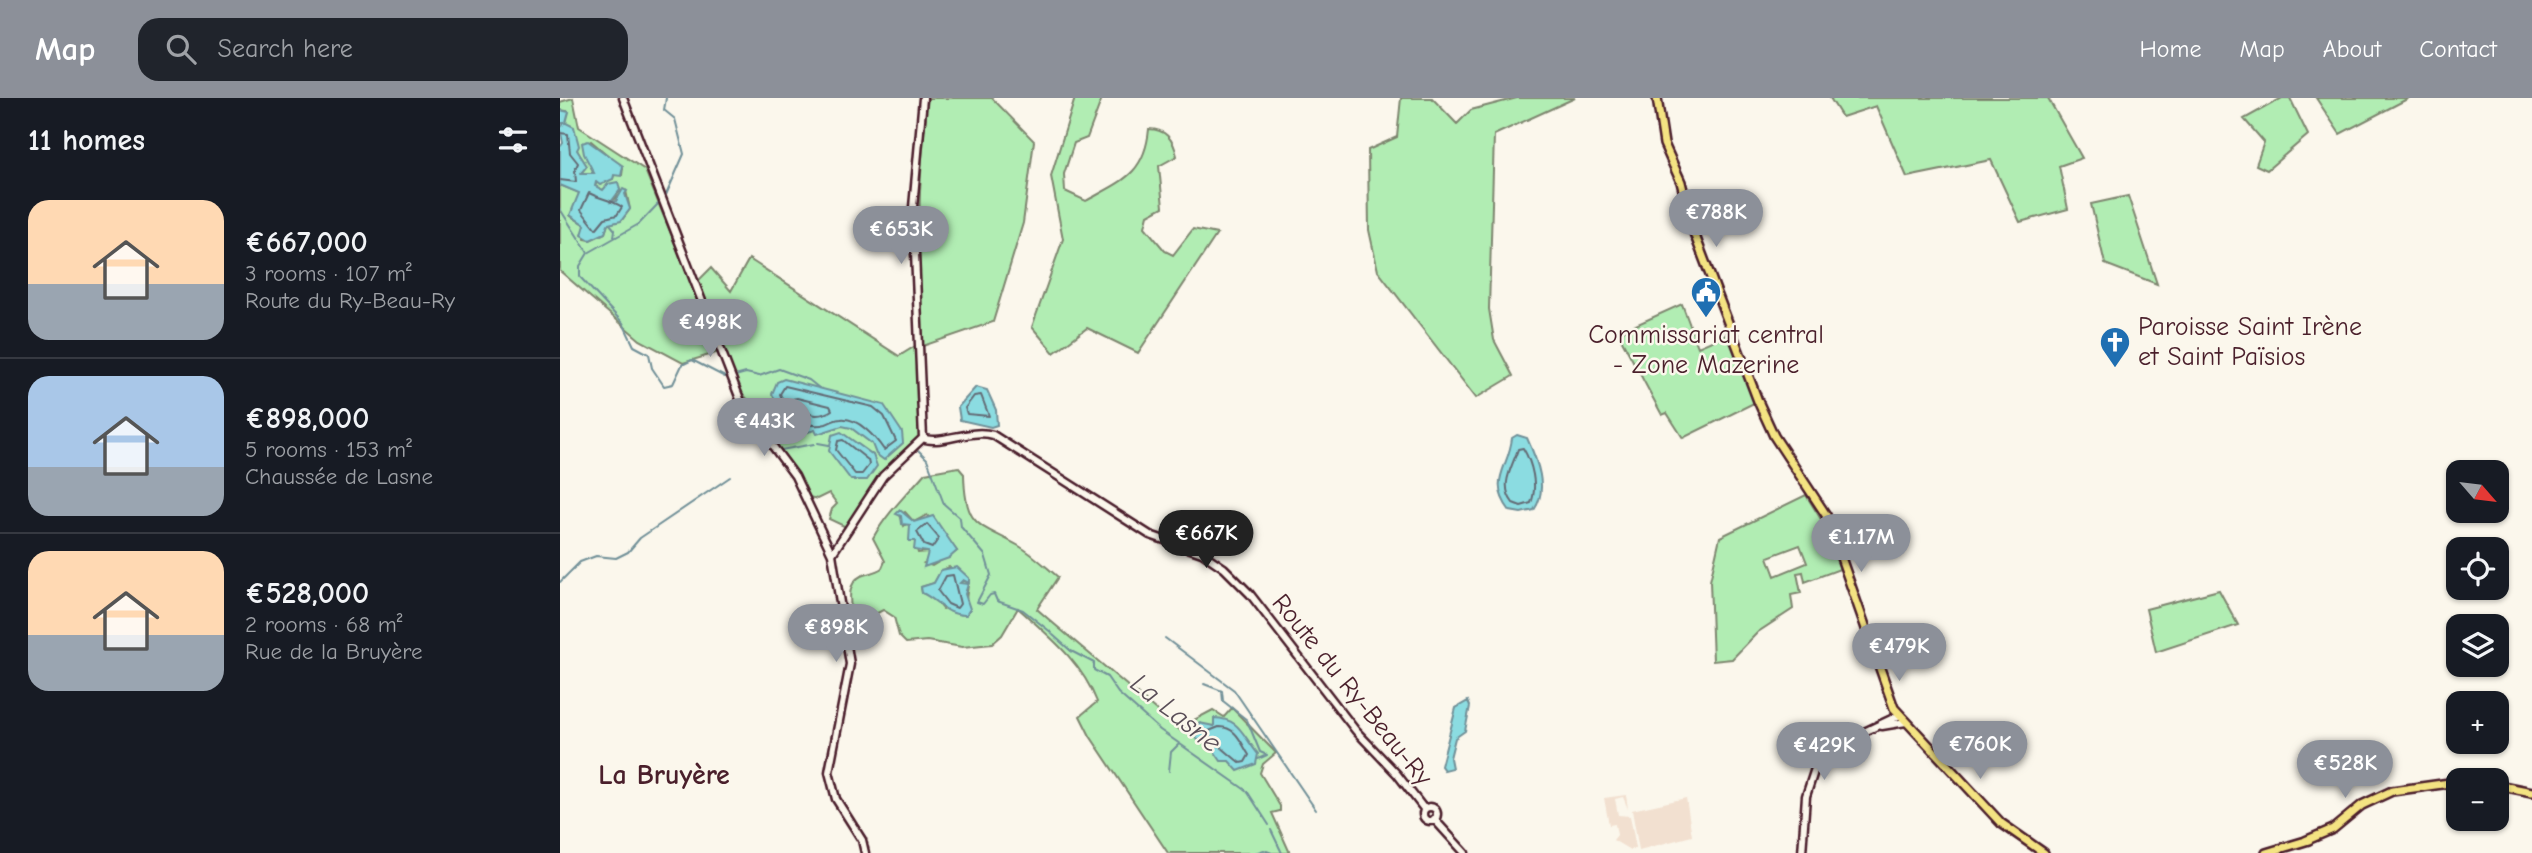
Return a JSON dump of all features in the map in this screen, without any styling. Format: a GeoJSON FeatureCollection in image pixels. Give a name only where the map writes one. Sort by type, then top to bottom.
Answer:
{"type":"FeatureCollection","features":[{"type":"Feature","properties":{"kind":"main road"},"geometry":{"type":"LineString","coordinates":[[1657,98],[1664,144],[1681,182],[1694,233],[1758,401],[1774,436],[1816,499],[1831,528],[1881,676],[1900,715],[2001,823],[2044,853]]}},
{"type":"Feature","properties":{"kind":"main road"},"geometry":{"type":"LineString","coordinates":[[2266,853],[2305,841],[2337,826],[2368,802],[2397,790],[2446,783]]}},
{"type":"Feature","properties":{"kind":"main road"},"geometry":{"type":"LineString","coordinates":[[2509,787],[2532,792]]}},
{"type":"Feature","properties":{"kind":"street"},"geometry":{"type":"LineString","coordinates":[[623,98],[740,400],[747,402],[745,410],[790,469],[832,554],[850,664],[829,772],[836,799],[862,840],[865,853]]}},
{"type":"Feature","properties":{"kind":"street"},"geometry":{"type":"LineString","coordinates":[[832,554],[883,476],[923,438],[913,207],[923,98]]}},
{"type":"Feature","properties":{"kind":"street","name":"Route du Ry-Beau-Ry"},"geometry":{"type":"LineString","coordinates":[[923,438],[931,442],[967,433],[993,435],[1150,536],[1217,561],[1250,594],[1356,732],[1397,775],[1424,809],[1425,820],[1434,819],[1465,853]]}},
{"type":"Feature","properties":{"kind":"street"},"geometry":{"type":"LineString","coordinates":[[828,544],[844,536]]}},
{"type":"Feature","properties":{"kind":"street"},"geometry":{"type":"LineString","coordinates":[[1802,853],[1806,796],[1820,753],[1882,726],[1900,715]]}},
{"type":"Feature","properties":{"kind":"street"},"geometry":{"type":"LineString","coordinates":[[1882,726],[1906,722]]}},
{"type":"Feature","properties":{"kind":"shaded area"},"geometry":{"type":"Polygon","coordinates":[[[1626,795],[1628,809],[1623,797],[1615,799],[1618,815],[1630,816],[1636,848],[1630,850],[1613,840],[1617,835],[1615,824],[1609,825],[1604,798],[1626,795]]]}},
{"type":"Feature","properties":{"kind":"shaded area"},"geometry":{"type":"Polygon","coordinates":[[[1686,798],[1692,836],[1639,850],[1632,810],[1686,798]]]}},
{"type":"Feature","properties":{"kind":"green space"},"geometry":{"type":"Polygon","coordinates":[[[573,98],[579,127],[645,170],[719,352],[683,363],[640,340],[560,271],[560,185],[580,193],[571,216],[585,225],[585,239],[590,240],[605,233],[608,224],[622,220],[630,209],[626,191],[611,202],[620,191],[618,185],[600,191],[595,186],[597,182],[613,179],[614,175],[622,175],[623,168],[591,141],[583,146],[594,173],[581,173],[585,168],[577,150],[573,129],[566,123],[567,111],[560,110],[560,102],[573,98]]]}},
{"type":"Feature","properties":{"kind":"green space"},"geometry":{"type":"Polygon","coordinates":[[[928,98],[992,98],[1034,141],[1023,223],[993,322],[923,346],[919,222],[928,98]]]}},
{"type":"Feature","properties":{"kind":"green space"},"geometry":{"type":"Polygon","coordinates":[[[1075,98],[1102,98],[1087,138],[1074,143],[1064,174],[1065,191],[1086,201],[1121,181],[1130,174],[1143,156],[1149,129],[1160,131],[1174,145],[1177,156],[1159,166],[1163,207],[1148,215],[1145,227],[1165,251],[1173,255],[1193,229],[1217,234],[1138,353],[1087,328],[1054,353],[1032,327],[1063,239],[1051,176],[1075,98]]]}},
{"type":"Feature","properties":{"kind":"green space"},"geometry":{"type":"Polygon","coordinates":[[[1401,98],[1432,98],[1457,124],[1471,110],[1517,98],[1575,98],[1494,135],[1489,309],[1494,340],[1513,376],[1476,398],[1378,271],[1369,230],[1368,150],[1397,137],[1401,98]]]}},
{"type":"Feature","properties":{"kind":"green space"},"geometry":{"type":"Polygon","coordinates":[[[1830,98],[2048,98],[2082,158],[2059,166],[2068,209],[2020,222],[1991,160],[1907,177],[1876,106],[1842,117],[1830,98]]]}},
{"type":"Feature","properties":{"kind":"green space"},"geometry":{"type":"Polygon","coordinates":[[[2282,98],[2290,98],[2308,135],[2267,170],[2256,165],[2264,142],[2244,119],[2282,98]]]}},
{"type":"Feature","properties":{"kind":"green space"},"geometry":{"type":"Polygon","coordinates":[[[2316,98],[2409,98],[2340,134],[2316,98]]]}},
{"type":"Feature","properties":{"kind":"green space"},"geometry":{"type":"Polygon","coordinates":[[[2128,196],[2157,284],[2105,264],[2091,204],[2128,196]]]}},
{"type":"Feature","properties":{"kind":"green space"},"geometry":{"type":"Polygon","coordinates":[[[749,259],[899,356],[917,345],[921,438],[882,472],[846,527],[829,519],[837,504],[829,493],[817,499],[809,497],[794,468],[751,412],[750,402],[741,392],[698,281],[711,268],[731,291],[749,259]]]}},
{"type":"Feature","properties":{"kind":"green space"},"geometry":{"type":"Polygon","coordinates":[[[1682,304],[1698,347],[1730,333],[1756,402],[1683,438],[1667,413],[1662,415],[1618,333],[1682,304]]]}},
{"type":"Feature","properties":{"kind":"green space"},"geometry":{"type":"Polygon","coordinates":[[[958,467],[964,474],[967,505],[977,522],[1024,549],[1058,577],[1037,609],[1181,731],[1190,722],[1213,710],[1224,717],[1232,708],[1276,753],[1263,764],[1260,773],[1280,806],[1280,811],[1272,813],[1290,853],[1168,853],[1090,736],[1080,716],[1097,702],[1090,687],[1064,650],[1018,608],[1002,635],[992,644],[962,647],[927,641],[906,643],[899,636],[894,617],[883,610],[862,621],[852,619],[850,595],[853,584],[861,576],[882,568],[885,561],[873,538],[891,512],[925,473],[958,467]],[[905,512],[900,515],[904,526],[907,523],[910,525],[918,553],[928,552],[928,561],[924,563],[932,566],[957,551],[927,515],[914,522],[905,512]],[[949,567],[941,571],[934,583],[921,587],[922,593],[934,598],[943,609],[966,599],[968,585],[960,583],[963,580],[969,583],[949,567]]]}},
{"type":"Feature","properties":{"kind":"green space"},"geometry":{"type":"Polygon","coordinates":[[[1806,495],[1827,529],[1840,569],[1805,582],[1803,572],[1797,573],[1801,593],[1791,595],[1793,609],[1758,632],[1732,659],[1713,661],[1710,581],[1720,537],[1806,495]],[[1800,545],[1768,557],[1775,576],[1807,563],[1800,545]]]}},
{"type":"Feature","properties":{"kind":"green space"},"geometry":{"type":"Polygon","coordinates":[[[2219,590],[2238,625],[2156,652],[2146,609],[2219,590]]]}},
{"type":"Feature","properties":{"kind":"water"},"geometry":{"type":"Polygon","coordinates":[[[560,110],[569,112],[566,123],[574,127],[579,146],[577,150],[587,166],[581,173],[594,173],[584,154],[582,143],[588,141],[623,166],[621,176],[614,175],[613,179],[600,185],[596,182],[595,186],[603,190],[608,184],[618,182],[620,190],[611,202],[616,201],[623,189],[627,191],[625,194],[630,209],[621,221],[608,224],[605,233],[590,240],[582,235],[585,225],[570,215],[579,193],[560,185],[560,147],[563,143],[560,129],[564,123],[560,123],[560,110]]]}},
{"type":"Feature","properties":{"kind":"water"},"geometry":{"type":"Polygon","coordinates":[[[784,379],[884,405],[902,432],[903,443],[884,460],[876,454],[872,444],[851,428],[842,426],[817,434],[815,430],[808,432],[790,426],[772,394],[777,382],[784,379]]]}},
{"type":"Feature","properties":{"kind":"water"},"geometry":{"type":"Polygon","coordinates":[[[976,387],[987,390],[996,410],[997,425],[991,427],[960,420],[958,407],[976,387]]]}},
{"type":"Feature","properties":{"kind":"water"},"geometry":{"type":"Polygon","coordinates":[[[841,432],[873,455],[877,466],[867,480],[851,480],[829,451],[832,435],[841,432]]]}},
{"type":"Feature","properties":{"kind":"water"},"geometry":{"type":"Polygon","coordinates":[[[1517,435],[1527,438],[1538,465],[1541,484],[1541,493],[1534,510],[1521,513],[1510,511],[1500,491],[1501,474],[1512,438],[1517,435]]]}},
{"type":"Feature","properties":{"kind":"water"},"geometry":{"type":"Polygon","coordinates":[[[900,510],[914,522],[933,516],[957,551],[949,558],[924,567],[928,552],[914,550],[915,541],[909,541],[910,525],[902,524],[901,516],[896,514],[900,510]]]}},
{"type":"Feature","properties":{"kind":"water"},"geometry":{"type":"Polygon","coordinates":[[[957,567],[969,578],[969,583],[963,580],[960,583],[968,584],[965,594],[970,609],[966,615],[953,613],[922,593],[921,587],[934,583],[941,570],[957,567]]]}},
{"type":"Feature","properties":{"kind":"water"},"geometry":{"type":"Polygon","coordinates":[[[1468,701],[1470,706],[1465,731],[1455,738],[1450,758],[1452,768],[1444,770],[1441,766],[1456,708],[1468,701]]]}},
{"type":"Feature","properties":{"kind":"water"},"geometry":{"type":"Polygon","coordinates":[[[1214,718],[1229,721],[1239,728],[1258,754],[1256,764],[1238,771],[1229,761],[1221,761],[1210,745],[1196,739],[1199,723],[1214,726],[1214,718]]]}},
{"type":"Feature","properties":{"kind":"waterway"},"geometry":{"type":"LineString","coordinates":[[666,98],[664,110],[675,119],[684,154],[666,195]]}},
{"type":"Feature","properties":{"kind":"waterway"},"geometry":{"type":"LineString","coordinates":[[588,253],[639,224],[658,204]]}},
{"type":"Feature","properties":{"kind":"waterway","name":"La Lasne"},"geometry":{"type":"LineString","coordinates":[[560,209],[588,253],[580,266],[580,277],[623,323],[634,346],[649,354],[652,368],[664,386],[673,384],[682,365],[692,360],[725,377]]}},
{"type":"Feature","properties":{"kind":"waterway"},"geometry":{"type":"LineString","coordinates":[[610,224],[615,230],[614,237]]}},
{"type":"Feature","properties":{"kind":"waterway","name":"La Lasne"},"geometry":{"type":"LineString","coordinates":[[735,376],[746,373],[759,376],[779,369],[809,380],[819,388]]}},
{"type":"Feature","properties":{"kind":"waterway"},"geometry":{"type":"LineString","coordinates":[[818,443],[829,445]]}},
{"type":"Feature","properties":{"kind":"waterway"},"geometry":{"type":"LineString","coordinates":[[781,450],[814,444]]}},
{"type":"Feature","properties":{"kind":"waterway","name":"La Lasne"},"geometry":{"type":"LineString","coordinates":[[919,451],[927,459],[944,504],[960,518],[961,527],[985,555],[991,575],[977,602],[983,604],[994,594],[997,601],[1023,610],[1052,633]]}},
{"type":"Feature","properties":{"kind":"waterway"},"geometry":{"type":"LineString","coordinates":[[560,582],[580,562],[596,556],[616,558],[628,552],[640,538],[730,477]]}},
{"type":"Feature","properties":{"kind":"waterway","name":"La Lasne"},"geometry":{"type":"LineString","coordinates":[[1053,635],[1071,651],[1094,663],[1094,670],[1107,677],[1118,693],[1160,730],[1247,791],[1269,825]]}},
{"type":"Feature","properties":{"kind":"waterway"},"geometry":{"type":"LineString","coordinates":[[1165,638],[1234,690],[1316,810]]}},
{"type":"Feature","properties":{"kind":"waterway"},"geometry":{"type":"LineString","coordinates":[[1204,684],[1222,691],[1223,701],[1247,720],[1260,752],[1267,755],[1258,759]]}},
{"type":"Feature","properties":{"kind":"waterway"},"geometry":{"type":"LineString","coordinates":[[1169,771],[1171,752],[1178,745]]}},
{"type":"Feature","properties":{"kind":"waterway","name":"La Lasne"},"geometry":{"type":"LineString","coordinates":[[1271,830],[1282,853]]}},
{"type":"Feature","properties":{"kind":"waterway"},"geometry":{"type":"LineString","coordinates":[[1255,853],[1264,850],[1272,853]]}},
{"type":"Feature","properties":{"kind":"place","name":"Commissariat central - Zone Mazerine"},"geometry":{"type":"Point","coordinates":[1706,319]}},
{"type":"Feature","properties":{"kind":"place","name":"Paroisse Saint Irène et Saint Païsios"},"geometry":{"type":"Point","coordinates":[2115,369]}},
{"type":"Feature","properties":{"kind":"district","name":"La Bruyère"},"geometry":{"type":"Point","coordinates":[664,775]}}]}
